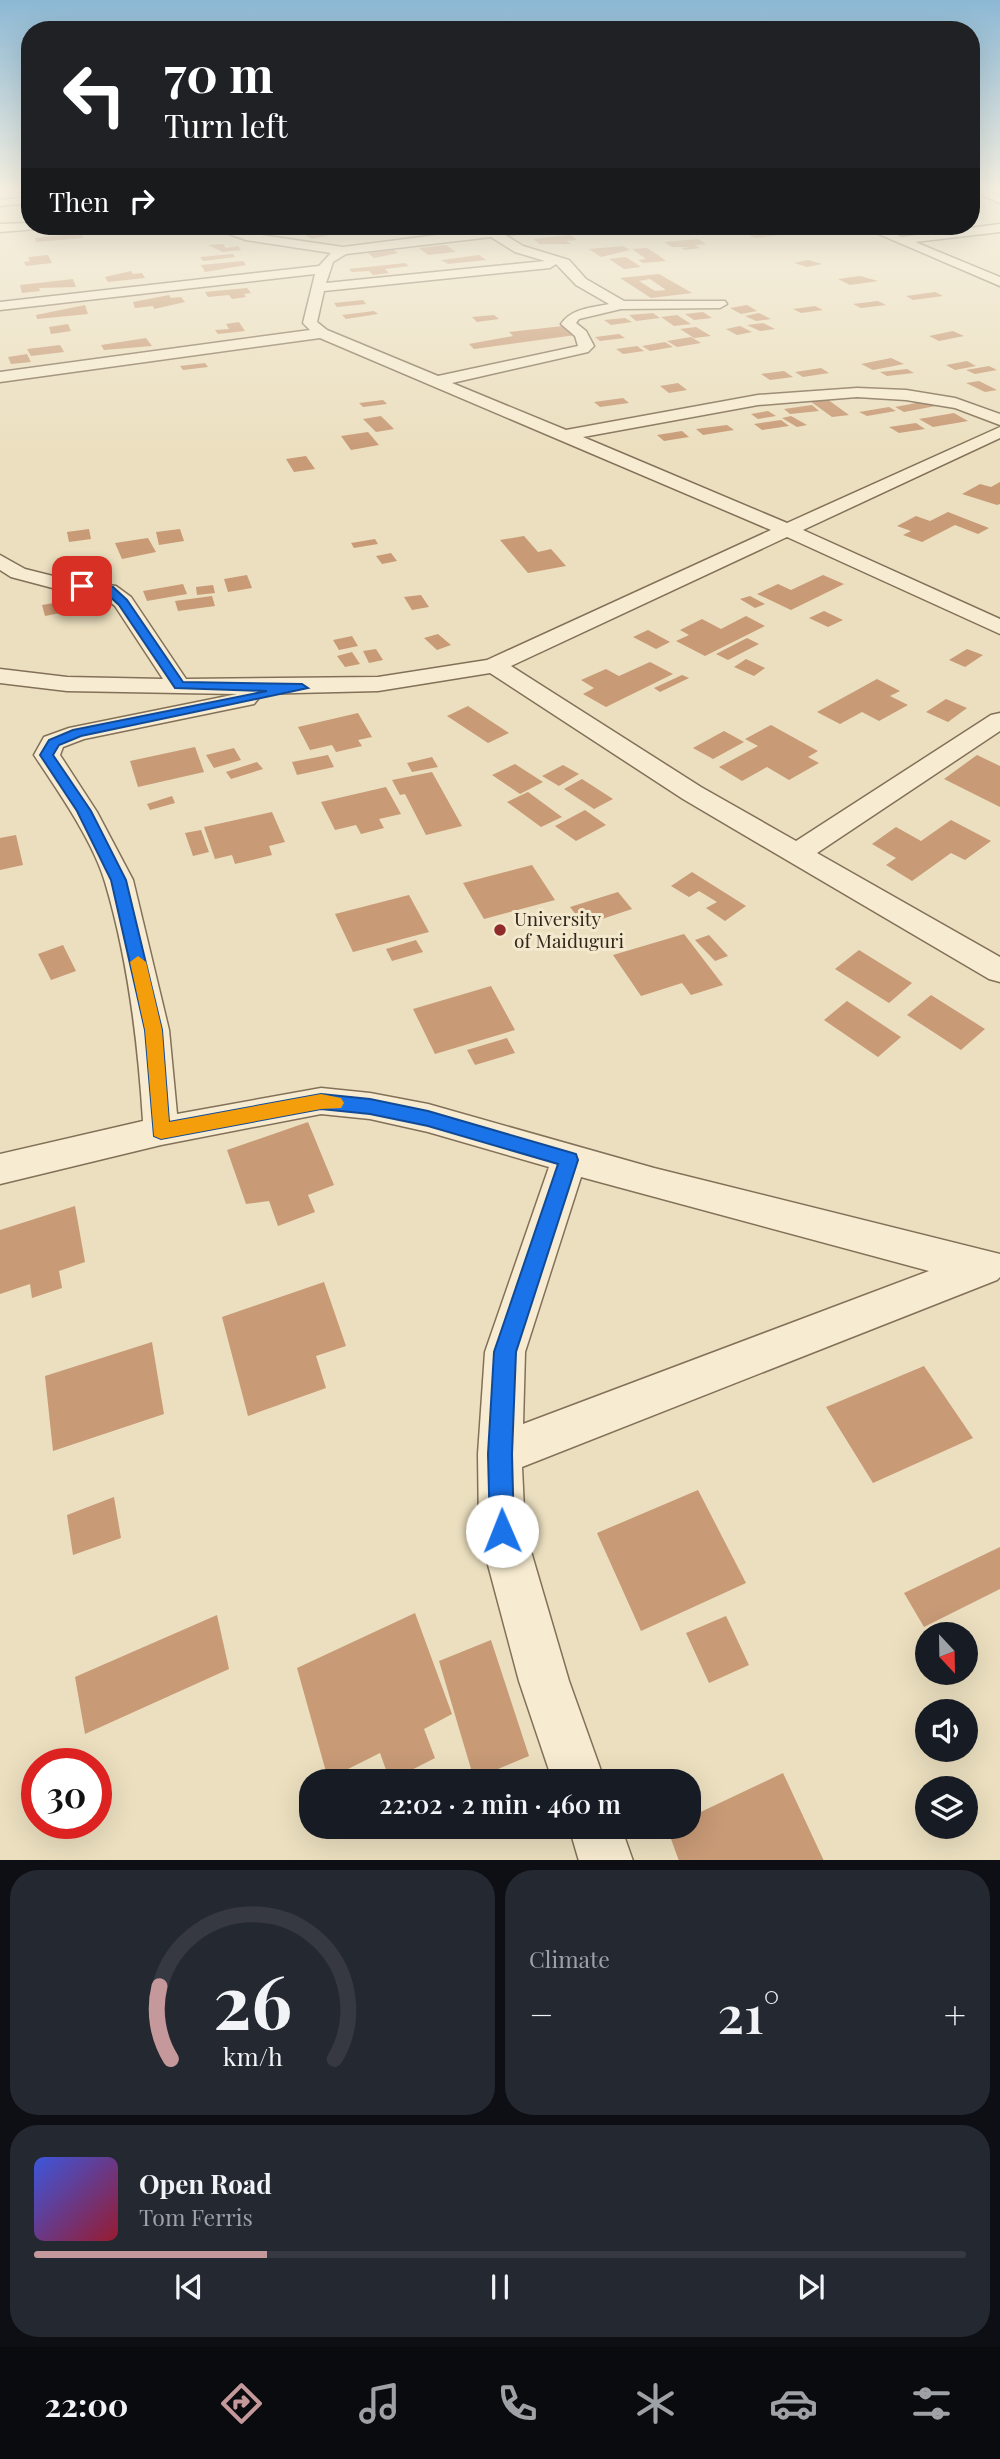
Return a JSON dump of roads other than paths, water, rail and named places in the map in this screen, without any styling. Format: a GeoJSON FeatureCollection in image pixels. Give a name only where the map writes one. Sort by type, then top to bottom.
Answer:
{"type":"FeatureCollection","features":[{"type":"Feature","properties":{"kind":"street"},"geometry":{"type":"LineString","coordinates":[[0,306],[237,279]]}},
{"type":"Feature","properties":{"kind":"street"},"geometry":{"type":"LineString","coordinates":[[320,279],[310,323],[322,333],[787,530],[1000,627]]}},
{"type":"Feature","properties":{"kind":"street"},"geometry":{"type":"LineString","coordinates":[[318,288],[409,279]]}},
{"type":"Feature","properties":{"kind":"street"},"geometry":{"type":"LineString","coordinates":[[579,279],[621,305]]}},
{"type":"Feature","properties":{"kind":"street"},"geometry":{"type":"LineString","coordinates":[[434,382],[583,349],[587,346],[581,334],[568,324],[574,316],[621,305],[720,304]]}},
{"type":"Feature","properties":{"kind":"street"},"geometry":{"type":"LineString","coordinates":[[0,377],[322,333]]}},
{"type":"Feature","properties":{"kind":"street"},"geometry":{"type":"LineString","coordinates":[[562,436],[806,393],[869,392],[956,403],[1000,420]]}},
{"type":"Feature","properties":{"kind":"street"},"geometry":{"type":"LineString","coordinates":[[6,681],[302,688],[422,682],[494,665],[1000,432]]}},
{"type":"Feature","properties":{"kind":"street"},"geometry":{"type":"LineString","coordinates":[[0,561],[18,573],[64,585],[109,590],[123,602],[179,686]]}},
{"type":"Feature","properties":{"kind":"street"},"geometry":{"type":"LineString","coordinates":[[494,665],[692,793],[1000,971]]}},
{"type":"Feature","properties":{"kind":"street"},"geometry":{"type":"LineString","coordinates":[[161,1131],[153,1030],[119,880],[84,811],[47,755],[53,742],[78,733],[302,688]]}},
{"type":"Feature","properties":{"kind":"street"},"geometry":{"type":"LineString","coordinates":[[798,853],[1000,720]]}},
{"type":"Feature","properties":{"kind":"street"},"geometry":{"type":"LineString","coordinates":[[0,1169],[161,1131],[321,1101],[370,1106],[428,1118],[569,1160],[992,1263]]}},
{"type":"Feature","properties":{"kind":"street"},"geometry":{"type":"LineString","coordinates":[[569,1160],[505,1352],[500,1454],[502,1531],[544,1681],[574,1769]]}},
{"type":"Feature","properties":{"kind":"street"},"geometry":{"type":"LineString","coordinates":[[500,1454],[992,1263]]}},
{"type":"Feature","properties":{"kind":"street"},"geometry":{"type":"LineString","coordinates":[[599,1839],[607,1860]]}},
{"type":"Feature","properties":{"kind":"place","name":"University of Maiduguri"},"geometry":{"type":"Point","coordinates":[500,930]}}]}
